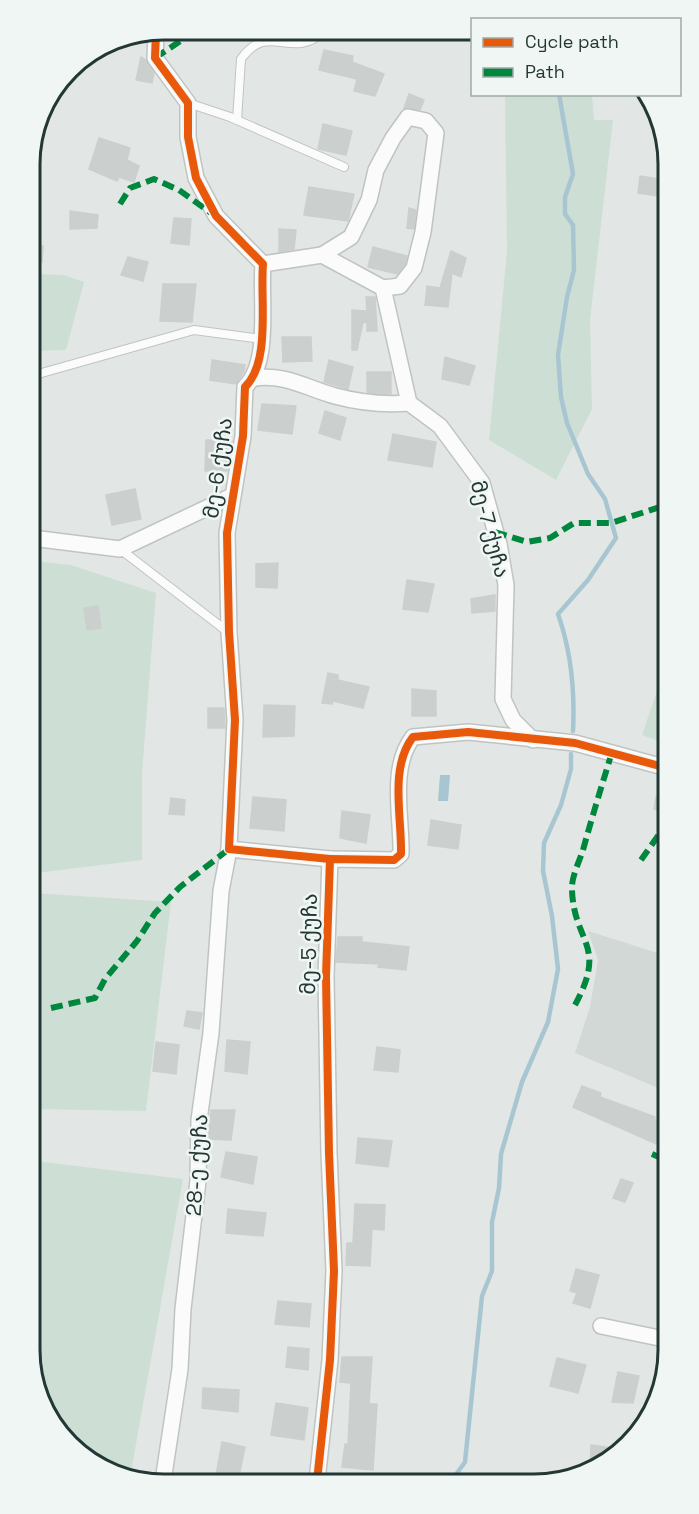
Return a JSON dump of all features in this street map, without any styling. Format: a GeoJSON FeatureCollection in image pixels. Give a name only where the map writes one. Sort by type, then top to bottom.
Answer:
{"type":"FeatureCollection","features":[{"type":"Feature","properties":{"kind":"street"},"geometry":{"type":"LineString","coordinates":[[156,41],[155,58],[188,103],[188,137],[196,178],[216,216],[262,264],[322,255],[351,237],[369,200],[376,170],[393,138],[408,117],[426,121],[436,133],[423,231],[414,268],[400,286],[383,288],[322,255]]}},
{"type":"Feature","properties":{"kind":"street","name":"მე-6 ქუჩა"},"geometry":{"type":"LineString","coordinates":[[229,849],[235,720],[229,632],[227,532],[243,436],[245,387],[255,378],[263,339],[260,298],[262,264]]}},
{"type":"Feature","properties":{"kind":"street"},"geometry":{"type":"LineString","coordinates":[[255,378],[275,375],[334,396],[377,406],[409,403],[383,288]]}},
{"type":"Feature","properties":{"kind":"street","name":"მე-7 ქუჩა"},"geometry":{"type":"LineString","coordinates":[[409,403],[440,426],[482,483],[499,544],[506,585],[504,699],[513,720],[533,740]]}},
{"type":"Feature","properties":{"kind":"street"},"geometry":{"type":"LineString","coordinates":[[41,539],[120,549],[232,496]]}},
{"type":"Feature","properties":{"kind":"street"},"geometry":{"type":"LineString","coordinates":[[229,849],[330,859],[394,860],[401,854],[399,787],[403,749],[413,737],[468,732],[575,743],[658,766]]}},
{"type":"Feature","properties":{"kind":"street","name":"28-ე ქუჩა"},"geometry":{"type":"LineString","coordinates":[[165,1474],[180,1369],[183,1309],[198,1181],[199,1120],[211,1033],[221,891],[229,849]]}},
{"type":"Feature","properties":{"kind":"street","name":"მე-5 ქუჩა"},"geometry":{"type":"LineString","coordinates":[[318,1474],[330,1360],[334,1272],[326,976],[330,859]]}},
{"type":"Feature","properties":{"kind":"street"},"geometry":{"type":"LineString","coordinates":[[601,1326],[658,1338]]}},
{"type":"Feature","properties":{"kind":"lane"},"geometry":{"type":"LineString","coordinates":[[237,120],[241,59],[247,51],[262,42],[270,41]]}},
{"type":"Feature","properties":{"kind":"lane"},"geometry":{"type":"LineString","coordinates":[[278,41],[302,45],[314,41]]}},
{"type":"Feature","properties":{"kind":"lane"},"geometry":{"type":"LineString","coordinates":[[188,103],[237,120],[344,166]]}},
{"type":"Feature","properties":{"kind":"lane"},"geometry":{"type":"LineString","coordinates":[[41,373],[194,330],[263,339]]}},
{"type":"Feature","properties":{"kind":"lane"},"geometry":{"type":"LineString","coordinates":[[120,549],[229,632]]}},
{"type":"Feature","properties":{"kind":"shaded area"},"geometry":{"type":"Polygon","coordinates":[[[588,931],[658,953],[658,1088],[575,1053],[590,1007],[598,960],[588,931]]]}},
{"type":"Feature","properties":{"kind":"green space"},"geometry":{"type":"Polygon","coordinates":[[[505,96],[592,96],[594,120],[613,120],[590,320],[592,409],[556,480],[489,440],[507,251],[505,96]]]}},
{"type":"Feature","properties":{"kind":"green space"},"geometry":{"type":"Polygon","coordinates":[[[41,274],[64,275],[84,282],[66,350],[41,351],[41,274]]]}},
{"type":"Feature","properties":{"kind":"green space"},"geometry":{"type":"Polygon","coordinates":[[[41,562],[71,565],[156,593],[142,775],[142,860],[40,872],[41,562]]]}},
{"type":"Feature","properties":{"kind":"green space"},"geometry":{"type":"Polygon","coordinates":[[[658,688],[658,741],[642,735],[658,688]]]}},
{"type":"Feature","properties":{"kind":"green space"},"geometry":{"type":"Polygon","coordinates":[[[40,893],[171,902],[146,1111],[40,1109],[40,893]]]}},
{"type":"Feature","properties":{"kind":"green space"},"geometry":{"type":"Polygon","coordinates":[[[40,1162],[183,1179],[132,1469],[95,1453],[71,1431],[57,1412],[45,1382],[40,1350],[40,1162]]]}},
{"type":"Feature","properties":{"kind":"water"},"geometry":{"type":"Polygon","coordinates":[[[440,775],[450,775],[448,801],[438,801],[440,775]]]}},
{"type":"Feature","properties":{"kind":"building"},"geometry":{"type":"Polygon","coordinates":[[[324,50],[353,56],[352,62],[384,74],[375,96],[354,91],[357,79],[319,70],[324,50]]]}},
{"type":"Feature","properties":{"kind":"building"},"geometry":{"type":"Polygon","coordinates":[[[141,57],[146,60],[154,73],[152,83],[136,80],[141,57]]]}},
{"type":"Feature","properties":{"kind":"building"},"geometry":{"type":"Polygon","coordinates":[[[409,94],[424,100],[420,110],[404,108],[409,94]]]}},
{"type":"Feature","properties":{"kind":"building"},"geometry":{"type":"Polygon","coordinates":[[[323,124],[352,131],[346,155],[318,149],[323,124]]]}},
{"type":"Feature","properties":{"kind":"building"},"geometry":{"type":"Polygon","coordinates":[[[99,138],[130,148],[127,160],[139,166],[134,182],[119,177],[117,181],[89,169],[99,138]]]}},
{"type":"Feature","properties":{"kind":"building"},"geometry":{"type":"Polygon","coordinates":[[[640,176],[658,179],[658,196],[638,193],[640,176]]]}},
{"type":"Feature","properties":{"kind":"building"},"geometry":{"type":"Polygon","coordinates":[[[309,187],[354,194],[348,221],[304,215],[309,187]]]}},
{"type":"Feature","properties":{"kind":"building"},"geometry":{"type":"Polygon","coordinates":[[[409,208],[416,210],[414,229],[407,228],[409,208]]]}},
{"type":"Feature","properties":{"kind":"building"},"geometry":{"type":"Polygon","coordinates":[[[70,211],[98,215],[97,228],[70,229],[70,211]]]}},
{"type":"Feature","properties":{"kind":"building"},"geometry":{"type":"Polygon","coordinates":[[[174,218],[191,219],[189,245],[171,243],[174,218]]]}},
{"type":"Feature","properties":{"kind":"building"},"geometry":{"type":"Polygon","coordinates":[[[279,229],[296,230],[294,249],[279,252],[279,229]]]}},
{"type":"Feature","properties":{"kind":"building"},"geometry":{"type":"Polygon","coordinates":[[[41,246],[43,246],[41,262],[41,246]]]}},
{"type":"Feature","properties":{"kind":"building"},"geometry":{"type":"Polygon","coordinates":[[[373,247],[407,256],[405,264],[397,274],[368,267],[373,247]]]}},
{"type":"Feature","properties":{"kind":"building"},"geometry":{"type":"Polygon","coordinates":[[[451,251],[466,258],[461,277],[452,273],[448,307],[425,305],[427,286],[440,288],[451,251]]]}},
{"type":"Feature","properties":{"kind":"building"},"geometry":{"type":"Polygon","coordinates":[[[128,257],[148,262],[143,281],[121,275],[128,257]]]}},
{"type":"Feature","properties":{"kind":"building"},"geometry":{"type":"Polygon","coordinates":[[[163,284],[196,284],[192,322],[160,321],[163,284]]]}},
{"type":"Feature","properties":{"kind":"building"},"geometry":{"type":"Polygon","coordinates":[[[366,297],[375,297],[377,331],[367,331],[367,323],[363,322],[357,350],[352,350],[352,310],[367,311],[366,297]]]}},
{"type":"Feature","properties":{"kind":"building"},"geometry":{"type":"Polygon","coordinates":[[[282,337],[311,337],[312,361],[283,362],[282,337]]]}},
{"type":"Feature","properties":{"kind":"building"},"geometry":{"type":"Polygon","coordinates":[[[445,357],[475,366],[469,385],[442,379],[445,357]]]}},
{"type":"Feature","properties":{"kind":"building"},"geometry":{"type":"Polygon","coordinates":[[[212,360],[245,365],[236,384],[210,380],[212,360]]]}},
{"type":"Feature","properties":{"kind":"building"},"geometry":{"type":"Polygon","coordinates":[[[329,360],[353,367],[348,389],[324,382],[329,360]]]}},
{"type":"Feature","properties":{"kind":"building"},"geometry":{"type":"Polygon","coordinates":[[[367,372],[391,372],[391,394],[367,393],[367,372]]]}},
{"type":"Feature","properties":{"kind":"building"},"geometry":{"type":"Polygon","coordinates":[[[262,404],[296,406],[292,434],[258,430],[262,404]]]}},
{"type":"Feature","properties":{"kind":"building"},"geometry":{"type":"Polygon","coordinates":[[[325,411],[346,418],[340,440],[319,433],[325,411]]]}},
{"type":"Feature","properties":{"kind":"building"},"geometry":{"type":"Polygon","coordinates":[[[393,434],[436,442],[432,467],[388,460],[393,434]]]}},
{"type":"Feature","properties":{"kind":"building"},"geometry":{"type":"Polygon","coordinates":[[[206,440],[232,441],[227,471],[205,471],[206,440]]]}},
{"type":"Feature","properties":{"kind":"building"},"geometry":{"type":"Polygon","coordinates":[[[135,489],[141,519],[112,525],[106,495],[135,489]]]}},
{"type":"Feature","properties":{"kind":"building"},"geometry":{"type":"Polygon","coordinates":[[[278,563],[277,588],[256,587],[256,564],[278,563]]]}},
{"type":"Feature","properties":{"kind":"building"},"geometry":{"type":"Polygon","coordinates":[[[407,580],[434,584],[428,612],[403,609],[407,580]]]}},
{"type":"Feature","properties":{"kind":"building"},"geometry":{"type":"Polygon","coordinates":[[[495,595],[495,611],[472,613],[471,599],[495,595]]]}},
{"type":"Feature","properties":{"kind":"building"},"geometry":{"type":"Polygon","coordinates":[[[98,606],[101,628],[87,630],[84,608],[98,606]]]}},
{"type":"Feature","properties":{"kind":"building"},"geometry":{"type":"Polygon","coordinates":[[[328,673],[338,675],[338,680],[369,687],[363,708],[333,701],[332,704],[322,703],[328,673]]]}},
{"type":"Feature","properties":{"kind":"building"},"geometry":{"type":"Polygon","coordinates":[[[412,689],[436,691],[436,716],[412,716],[412,689]]]}},
{"type":"Feature","properties":{"kind":"building"},"geometry":{"type":"Polygon","coordinates":[[[264,705],[295,706],[294,736],[263,737],[264,705]]]}},
{"type":"Feature","properties":{"kind":"building"},"geometry":{"type":"Polygon","coordinates":[[[208,708],[224,708],[225,728],[208,728],[208,708]]]}},
{"type":"Feature","properties":{"kind":"building"},"geometry":{"type":"Polygon","coordinates":[[[253,797],[286,800],[284,831],[250,828],[253,797]]]}},
{"type":"Feature","properties":{"kind":"building"},"geometry":{"type":"Polygon","coordinates":[[[656,797],[658,797],[658,810],[654,809],[656,797]]]}},
{"type":"Feature","properties":{"kind":"building"},"geometry":{"type":"Polygon","coordinates":[[[171,798],[185,800],[184,815],[169,814],[171,798]]]}},
{"type":"Feature","properties":{"kind":"building"},"geometry":{"type":"Polygon","coordinates":[[[342,811],[370,815],[366,843],[340,838],[342,811]]]}},
{"type":"Feature","properties":{"kind":"building"},"geometry":{"type":"Polygon","coordinates":[[[431,820],[461,825],[458,849],[428,845],[431,820]]]}},
{"type":"Feature","properties":{"kind":"building"},"geometry":{"type":"Polygon","coordinates":[[[338,937],[362,937],[362,942],[409,947],[406,970],[378,967],[379,964],[336,962],[338,937]]]}},
{"type":"Feature","properties":{"kind":"building"},"geometry":{"type":"Polygon","coordinates":[[[187,1011],[202,1013],[199,1029],[184,1026],[187,1011]]]}},
{"type":"Feature","properties":{"kind":"building"},"geometry":{"type":"Polygon","coordinates":[[[227,1040],[250,1042],[247,1074],[225,1071],[227,1040]]]}},
{"type":"Feature","properties":{"kind":"building"},"geometry":{"type":"Polygon","coordinates":[[[156,1042],[179,1045],[176,1074],[153,1071],[156,1042]]]}},
{"type":"Feature","properties":{"kind":"building"},"geometry":{"type":"Polygon","coordinates":[[[377,1047],[400,1050],[398,1072],[374,1070],[377,1047]]]}},
{"type":"Feature","properties":{"kind":"building"},"geometry":{"type":"Polygon","coordinates":[[[582,1086],[601,1093],[600,1097],[655,1117],[654,1119],[658,1121],[658,1145],[573,1107],[582,1086]]]}},
{"type":"Feature","properties":{"kind":"building"},"geometry":{"type":"Polygon","coordinates":[[[211,1110],[235,1110],[231,1140],[208,1139],[211,1110]]]}},
{"type":"Feature","properties":{"kind":"building"},"geometry":{"type":"Polygon","coordinates":[[[358,1138],[392,1141],[388,1167],[356,1163],[358,1138]]]}},
{"type":"Feature","properties":{"kind":"building"},"geometry":{"type":"Polygon","coordinates":[[[226,1152],[257,1157],[253,1184],[221,1177],[226,1152]]]}},
{"type":"Feature","properties":{"kind":"building"},"geometry":{"type":"Polygon","coordinates":[[[621,1179],[633,1183],[625,1202],[613,1198],[621,1179]]]}},
{"type":"Feature","properties":{"kind":"building"},"geometry":{"type":"Polygon","coordinates":[[[355,1204],[385,1205],[384,1230],[372,1229],[370,1266],[346,1265],[347,1243],[353,1243],[355,1204]]]}},
{"type":"Feature","properties":{"kind":"building"},"geometry":{"type":"Polygon","coordinates":[[[228,1209],[266,1213],[263,1236],[226,1233],[228,1209]]]}},
{"type":"Feature","properties":{"kind":"building"},"geometry":{"type":"Polygon","coordinates":[[[576,1269],[599,1275],[590,1308],[573,1303],[577,1293],[570,1291],[576,1269]]]}},
{"type":"Feature","properties":{"kind":"building"},"geometry":{"type":"Polygon","coordinates":[[[278,1301],[311,1304],[309,1327],[275,1324],[278,1301]]]}},
{"type":"Feature","properties":{"kind":"building"},"geometry":{"type":"Polygon","coordinates":[[[288,1347],[309,1349],[308,1370],[286,1367],[288,1347]]]}},
{"type":"Feature","properties":{"kind":"building"},"geometry":{"type":"Polygon","coordinates":[[[342,1357],[372,1357],[369,1404],[377,1404],[373,1470],[342,1467],[345,1444],[348,1444],[351,1383],[340,1382],[342,1357]]]}},
{"type":"Feature","properties":{"kind":"building"},"geometry":{"type":"Polygon","coordinates":[[[557,1358],[586,1365],[578,1393],[550,1386],[557,1358]]]}},
{"type":"Feature","properties":{"kind":"building"},"geometry":{"type":"Polygon","coordinates":[[[618,1372],[639,1376],[633,1403],[612,1402],[618,1372]]]}},
{"type":"Feature","properties":{"kind":"building"},"geometry":{"type":"Polygon","coordinates":[[[203,1388],[239,1390],[238,1412],[202,1408],[203,1388]]]}},
{"type":"Feature","properties":{"kind":"building"},"geometry":{"type":"Polygon","coordinates":[[[276,1403],[308,1408],[304,1440],[271,1435],[276,1403]]]}},
{"type":"Feature","properties":{"kind":"building"},"geometry":{"type":"Polygon","coordinates":[[[222,1442],[245,1447],[239,1474],[216,1474],[222,1442]]]}},
{"type":"Feature","properties":{"kind":"building"},"geometry":{"type":"Polygon","coordinates":[[[591,1445],[610,1448],[597,1457],[590,1460],[591,1445]]]}},
{"type":"Feature","properties":{"kind":"waterway"},"geometry":{"type":"LineString","coordinates":[[559,96],[573,174],[565,197],[565,214],[573,225],[574,270],[567,297],[558,355],[561,397],[567,423],[588,474],[605,499],[616,538],[588,580],[558,614],[571,671],[573,731]]}},
{"type":"Feature","properties":{"kind":"waterway"},"geometry":{"type":"LineString","coordinates":[[456,1474],[465,1462],[482,1296],[492,1271],[492,1222],[499,1188],[501,1154],[522,1082],[548,1022],[558,969],[552,916],[543,871],[544,843],[561,805],[571,769],[571,754]]}},
{"type":"Feature","properties":{"kind":"marked path"},"geometry":{"type":"LineString","coordinates":[[155,58],[181,41]]}},
{"type":"Feature","properties":{"kind":"marked path"},"geometry":{"type":"LineString","coordinates":[[120,204],[130,188],[154,179],[179,190],[211,213]]}},
{"type":"Feature","properties":{"kind":"marked path"},"geometry":{"type":"LineString","coordinates":[[495,532],[527,542],[550,538],[574,523],[611,523],[658,508]]}},
{"type":"Feature","properties":{"kind":"marked path"},"geometry":{"type":"LineString","coordinates":[[575,1005],[589,969],[589,956],[574,908],[573,880],[612,752]]}},
{"type":"Feature","properties":{"kind":"marked path"},"geometry":{"type":"LineString","coordinates":[[641,860],[658,836]]}},
{"type":"Feature","properties":{"kind":"marked path"},"geometry":{"type":"LineString","coordinates":[[51,1008],[95,998],[105,979],[137,941],[155,913],[180,887],[229,849]]}},
{"type":"Feature","properties":{"kind":"marked path"},"geometry":{"type":"LineString","coordinates":[[652,1154],[658,1157]]}},
{"type":"Feature","properties":{"kind":"cycle path"},"geometry":{"type":"LineString","coordinates":[[156,41],[155,58],[188,103],[188,137],[196,178],[216,216],[263,264],[261,347],[253,376],[245,387],[243,436],[227,533],[229,632],[235,720],[229,849],[330,859]]}},
{"type":"Feature","properties":{"kind":"cycle path"},"geometry":{"type":"LineString","coordinates":[[318,1474],[330,1360],[334,1271],[326,976],[330,859],[394,860],[401,854],[399,778],[401,763],[413,737],[468,732],[575,743],[658,766]]}}]}
